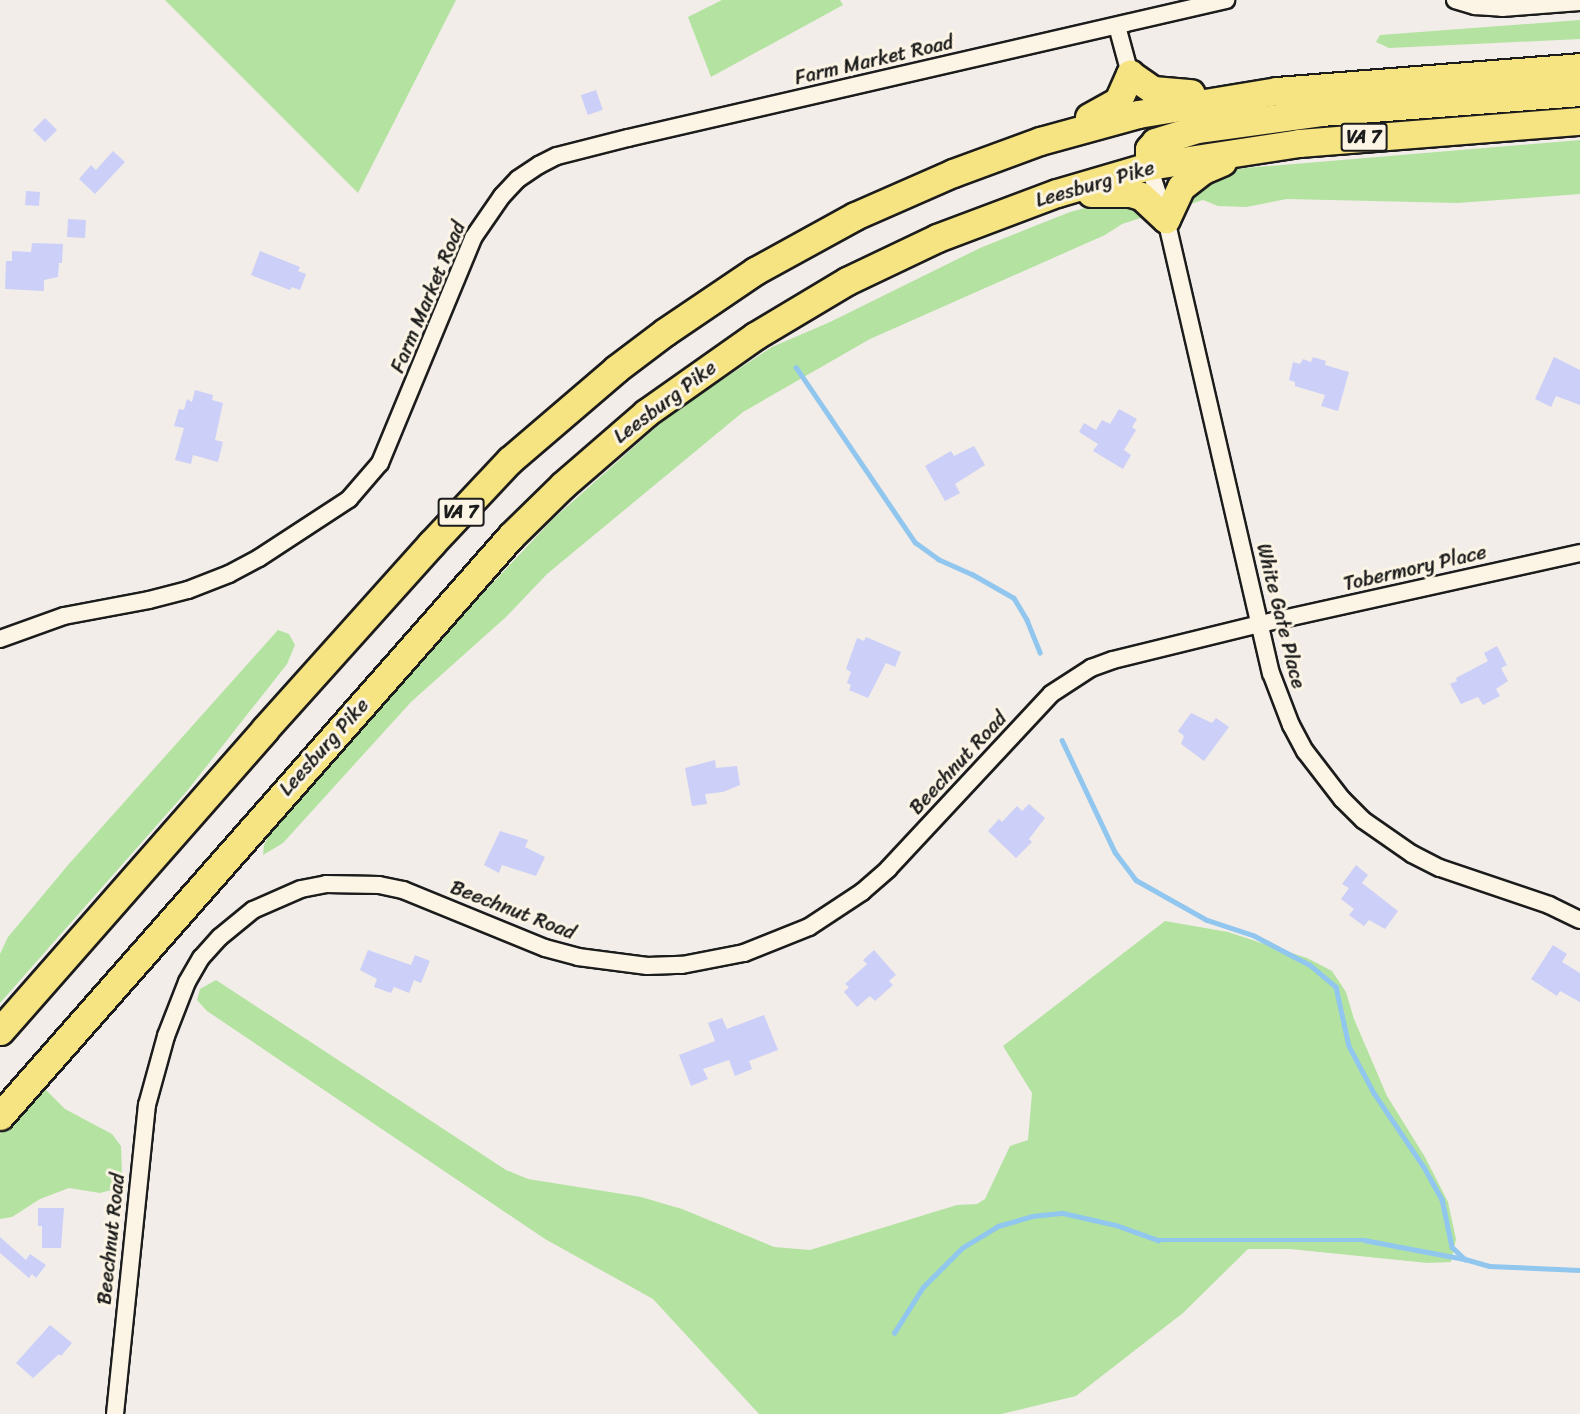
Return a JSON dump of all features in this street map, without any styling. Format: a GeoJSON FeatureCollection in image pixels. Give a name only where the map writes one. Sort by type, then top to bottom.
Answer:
{"type":"FeatureCollection","features":[{"type":"Feature","properties":{"kind":"highway","name":"VA 7"},"geometry":{"type":"LineString","coordinates":[[0,1031],[430,544],[510,460],[665,332],[754,271],[855,216],[953,173],[1040,141],[1138,114],[1247,95],[1371,82],[1580,67]]}},
{"type":"Feature","properties":{"kind":"highway"},"geometry":{"type":"LineString","coordinates":[[1040,141],[1118,101],[1130,74],[1146,88],[1161,92],[1247,95]]}},
{"type":"Feature","properties":{"kind":"highway"},"geometry":{"type":"LineString","coordinates":[[1149,166],[1149,149],[1155,142],[1197,129],[1321,112],[1580,92]]}},
{"type":"Feature","properties":{"kind":"highway","name":"Leesburg Pike"},"geometry":{"type":"LineString","coordinates":[[0,1116],[511,536],[604,448],[699,373],[755,336],[847,281],[938,238],[1057,193],[1149,166],[1253,149],[1414,132],[1580,121]]}},
{"type":"Feature","properties":{"kind":"highway"},"geometry":{"type":"LineString","coordinates":[[1057,193],[1130,193],[1150,201],[1166,219],[1181,187],[1191,178],[1253,149]]}},
{"type":"Feature","properties":{"kind":"street","name":"Farm Market Road"},"geometry":{"type":"LineString","coordinates":[[0,639],[64,616],[149,600],[188,590],[229,574],[268,552],[349,499],[380,463],[473,238],[502,196],[518,179],[539,165],[557,156],[628,138],[1226,0]]}},
{"type":"Feature","properties":{"kind":"street"},"geometry":{"type":"LineString","coordinates":[[1455,0],[1475,6],[1502,8],[1580,2]]}},
{"type":"Feature","properties":{"kind":"street"},"geometry":{"type":"LineString","coordinates":[[1117,26],[1130,74]]}},
{"type":"Feature","properties":{"kind":"street","name":"White Gate Place"},"geometry":{"type":"LineString","coordinates":[[1149,166],[1166,219],[1271,673],[1291,725],[1322,776],[1364,820],[1404,849],[1440,868],[1549,905],[1580,920]]}},
{"type":"Feature","properties":{"kind":"street","name":"Tobermory Place"},"geometry":{"type":"LineString","coordinates":[[1260,624],[1580,553]]}},
{"type":"Feature","properties":{"kind":"street","name":"Beechnut Road"},"geometry":{"type":"LineString","coordinates":[[115,1414],[143,1136],[147,1105],[162,1048],[187,982],[201,958],[220,937],[253,910],[301,889],[326,884],[370,884],[403,890],[545,948],[578,957],[647,966],[691,963],[744,953],[809,927],[862,892],[888,869],[1051,694],[1071,679],[1113,660],[1260,624]]}},
{"type":"Feature","properties":{"kind":"green space"},"geometry":{"type":"Polygon","coordinates":[[[165,0],[456,0],[358,193],[165,0]]]}},
{"type":"Feature","properties":{"kind":"green space"},"geometry":{"type":"Polygon","coordinates":[[[722,0],[840,0],[843,5],[711,77],[688,17],[722,0]]]}},
{"type":"Feature","properties":{"kind":"green space"},"geometry":{"type":"Polygon","coordinates":[[[1580,20],[1580,39],[1389,48],[1376,42],[1380,35],[1580,20]]]}},
{"type":"Feature","properties":{"kind":"green space"},"geometry":{"type":"Polygon","coordinates":[[[1580,140],[1580,194],[1458,203],[1287,199],[1246,207],[1218,206],[1203,200],[1184,206],[1203,176],[1233,169],[1580,140]]]}},
{"type":"Feature","properties":{"kind":"green space"},"geometry":{"type":"Polygon","coordinates":[[[1119,199],[1150,215],[1122,224],[1105,235],[870,339],[743,412],[547,574],[506,617],[411,702],[283,843],[263,855],[264,845],[272,829],[455,623],[552,520],[672,413],[772,347],[830,322],[980,248],[1070,212],[1119,199]]]}},
{"type":"Feature","properties":{"kind":"green space"},"geometry":{"type":"Polygon","coordinates":[[[278,630],[289,634],[295,645],[287,664],[187,791],[0,1003],[0,954],[8,937],[68,865],[278,630]]]}},
{"type":"Feature","properties":{"kind":"green space"},"geometry":{"type":"Polygon","coordinates":[[[1165,921],[1228,932],[1307,958],[1332,971],[1346,992],[1354,1019],[1387,1096],[1425,1157],[1448,1202],[1456,1239],[1451,1262],[1428,1263],[1290,1249],[1248,1249],[1183,1313],[1076,1396],[1001,1414],[759,1414],[653,1299],[545,1239],[207,1011],[197,1000],[200,989],[216,980],[506,1170],[528,1179],[641,1197],[682,1209],[774,1247],[810,1250],[957,1205],[977,1204],[985,1199],[1010,1146],[1028,1140],[1032,1093],[1003,1046],[1165,921]]]}},
{"type":"Feature","properties":{"kind":"green space"},"geometry":{"type":"Polygon","coordinates":[[[42,1086],[65,1109],[112,1134],[121,1146],[122,1174],[115,1189],[100,1193],[69,1188],[40,1199],[12,1217],[0,1219],[0,1134],[42,1086]]]}},
{"type":"Feature","properties":{"kind":"building"},"geometry":{"type":"Polygon","coordinates":[[[596,90],[603,110],[588,115],[581,95],[596,90]]]}},
{"type":"Feature","properties":{"kind":"building"},"geometry":{"type":"Polygon","coordinates":[[[45,118],[57,130],[45,142],[33,130],[45,118]]]}},
{"type":"Feature","properties":{"kind":"building"},"geometry":{"type":"Polygon","coordinates":[[[113,151],[125,162],[95,194],[79,179],[91,165],[96,170],[113,151]]]}},
{"type":"Feature","properties":{"kind":"building"},"geometry":{"type":"Polygon","coordinates":[[[26,191],[40,192],[39,206],[25,205],[26,191]]]}},
{"type":"Feature","properties":{"kind":"building"},"geometry":{"type":"Polygon","coordinates":[[[68,219],[86,220],[85,238],[67,237],[68,219]]]}},
{"type":"Feature","properties":{"kind":"building"},"geometry":{"type":"Polygon","coordinates":[[[32,243],[63,244],[62,263],[59,263],[58,277],[44,280],[44,291],[5,289],[6,261],[12,261],[12,251],[31,252],[32,243]]]}},
{"type":"Feature","properties":{"kind":"building"},"geometry":{"type":"Polygon","coordinates":[[[260,251],[300,267],[298,271],[306,274],[300,290],[292,287],[290,290],[251,275],[260,251]]]}},
{"type":"Feature","properties":{"kind":"building"},"geometry":{"type":"Polygon","coordinates":[[[1313,357],[1326,361],[1325,365],[1349,372],[1338,411],[1321,406],[1325,395],[1295,386],[1295,382],[1289,380],[1293,362],[1300,364],[1303,359],[1311,362],[1313,357]]]}},
{"type":"Feature","properties":{"kind":"building"},"geometry":{"type":"Polygon","coordinates":[[[1554,357],[1580,370],[1580,405],[1556,396],[1551,407],[1535,399],[1554,357]]]}},
{"type":"Feature","properties":{"kind":"building"},"geometry":{"type":"Polygon","coordinates":[[[195,390],[213,395],[212,400],[223,403],[215,440],[223,442],[218,462],[193,455],[191,464],[175,460],[184,428],[174,426],[179,409],[184,410],[187,399],[192,402],[195,390]]]}},
{"type":"Feature","properties":{"kind":"building"},"geometry":{"type":"Polygon","coordinates":[[[1119,409],[1137,419],[1132,427],[1136,430],[1124,450],[1131,455],[1123,469],[1093,451],[1098,444],[1079,432],[1084,423],[1096,430],[1102,420],[1110,424],[1119,409]]]}},
{"type":"Feature","properties":{"kind":"building"},"geometry":{"type":"Polygon","coordinates":[[[974,446],[985,465],[955,484],[960,493],[945,501],[925,466],[951,451],[954,456],[974,446]]]}},
{"type":"Feature","properties":{"kind":"building"},"geometry":{"type":"Polygon","coordinates":[[[866,637],[901,652],[895,667],[886,663],[868,698],[849,690],[851,685],[847,683],[851,672],[846,669],[857,638],[864,641],[866,637]]]}},
{"type":"Feature","properties":{"kind":"building"},"geometry":{"type":"Polygon","coordinates":[[[1497,646],[1507,665],[1501,668],[1508,681],[1496,689],[1500,696],[1483,705],[1478,697],[1461,704],[1450,684],[1457,681],[1456,678],[1488,661],[1484,653],[1497,646]]]}},
{"type":"Feature","properties":{"kind":"building"},"geometry":{"type":"Polygon","coordinates":[[[1191,713],[1212,723],[1216,718],[1229,727],[1204,761],[1181,744],[1184,736],[1178,731],[1191,713]]]}},
{"type":"Feature","properties":{"kind":"building"},"geometry":{"type":"Polygon","coordinates":[[[715,760],[716,768],[737,766],[740,785],[723,792],[705,794],[707,804],[692,806],[685,768],[715,760]]]}},
{"type":"Feature","properties":{"kind":"building"},"geometry":{"type":"Polygon","coordinates":[[[1029,804],[1045,818],[1029,839],[1032,842],[1016,858],[988,831],[999,819],[1002,822],[1017,806],[1022,811],[1029,804]]]}},
{"type":"Feature","properties":{"kind":"building"},"geometry":{"type":"Polygon","coordinates":[[[500,831],[528,840],[525,847],[545,857],[536,876],[502,865],[499,873],[484,865],[500,831]]]}},
{"type":"Feature","properties":{"kind":"building"},"geometry":{"type":"Polygon","coordinates":[[[1356,865],[1368,875],[1362,883],[1398,911],[1385,929],[1369,920],[1364,926],[1349,915],[1354,909],[1341,899],[1349,888],[1342,884],[1356,865]]]}},
{"type":"Feature","properties":{"kind":"building"},"geometry":{"type":"Polygon","coordinates":[[[1553,945],[1567,954],[1562,962],[1580,973],[1580,1002],[1560,991],[1557,996],[1531,979],[1553,945]]]}},
{"type":"Feature","properties":{"kind":"building"},"geometry":{"type":"Polygon","coordinates":[[[368,950],[411,965],[415,955],[430,961],[421,983],[414,980],[409,993],[394,987],[391,993],[374,987],[377,979],[360,970],[368,950]]]}},
{"type":"Feature","properties":{"kind":"building"},"geometry":{"type":"Polygon","coordinates":[[[874,950],[896,975],[889,981],[893,985],[875,1001],[870,996],[857,1007],[844,992],[849,987],[845,984],[867,964],[863,960],[874,950]]]}},
{"type":"Feature","properties":{"kind":"building"},"geometry":{"type":"Polygon","coordinates":[[[764,1015],[778,1050],[749,1061],[752,1069],[735,1076],[729,1060],[703,1069],[708,1079],[691,1086],[679,1055],[715,1041],[708,1023],[722,1018],[727,1029],[764,1015]]]}},
{"type":"Feature","properties":{"kind":"building"},"geometry":{"type":"Polygon","coordinates":[[[38,1208],[64,1208],[61,1248],[42,1248],[42,1226],[38,1226],[38,1208]]]}},
{"type":"Feature","properties":{"kind":"building"},"geometry":{"type":"Polygon","coordinates":[[[0,1237],[26,1260],[30,1254],[46,1265],[36,1278],[32,1274],[29,1278],[0,1253],[0,1237]]]}},
{"type":"Feature","properties":{"kind":"building"},"geometry":{"type":"Polygon","coordinates":[[[50,1325],[72,1343],[61,1356],[59,1354],[33,1378],[16,1363],[50,1325]]]}},
{"type":"Feature","properties":{"kind":"waterway"},"geometry":{"type":"LineString","coordinates":[[796,367],[915,542],[938,559],[972,574],[1014,598],[1027,620],[1040,653]]}},
{"type":"Feature","properties":{"kind":"waterway"},"geometry":{"type":"LineString","coordinates":[[1062,740],[1115,852],[1136,880],[1207,920],[1253,935],[1310,965],[1336,987],[1349,1046],[1374,1093],[1424,1167],[1442,1199],[1452,1247],[1465,1259]]}},
{"type":"Feature","properties":{"kind":"waterway"},"geometry":{"type":"LineString","coordinates":[[894,1333],[923,1287],[962,1248],[998,1226],[1032,1216],[1063,1213],[1116,1225],[1158,1240],[1364,1240],[1465,1259],[1489,1266],[1580,1270]]}}]}
